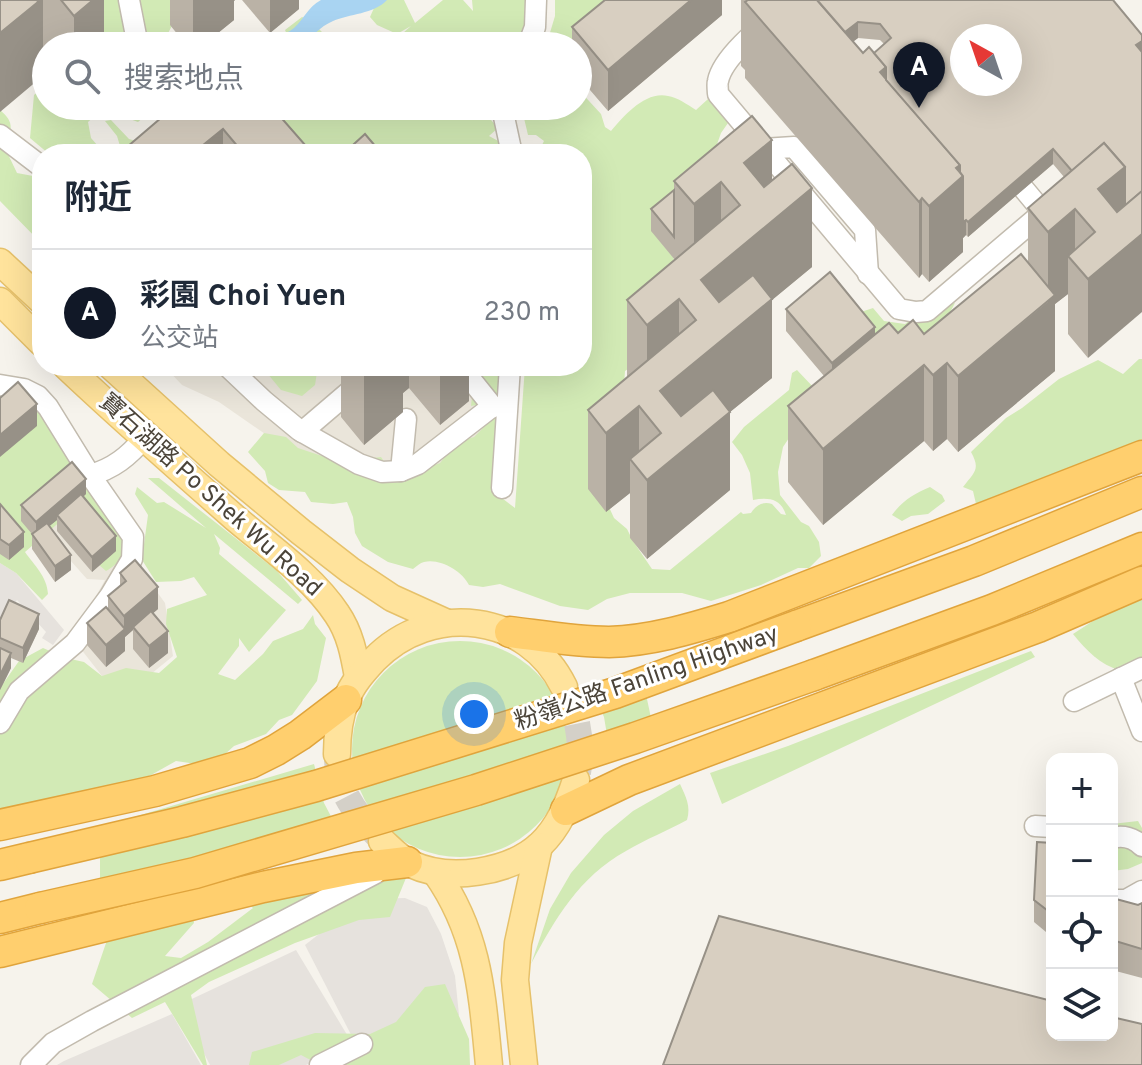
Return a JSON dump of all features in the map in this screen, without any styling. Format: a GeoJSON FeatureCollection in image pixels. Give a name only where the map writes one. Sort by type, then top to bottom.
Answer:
{"type":"FeatureCollection","features":[{"type":"Feature","properties":{"kind":"highway"},"geometry":{"type":"LineString","coordinates":[[510,632],[608,642],[684,631],[744,611],[1142,456]]}},
{"type":"Feature","properties":{"kind":"highway","name":"粉嶺公路 Fanling Highway"},"geometry":{"type":"LineString","coordinates":[[0,865],[182,822],[316,786],[615,693],[974,561],[1142,492]]}},
{"type":"Feature","properties":{"kind":"highway","name":"粉嶺公路 Fanling Highway"},"geometry":{"type":"LineString","coordinates":[[0,918],[195,873],[476,790],[814,675],[992,610],[1142,548]]}},
{"type":"Feature","properties":{"kind":"highway"},"geometry":{"type":"LineString","coordinates":[[566,810],[629,780],[1038,627],[1142,582]]}},
{"type":"Feature","properties":{"kind":"highway"},"geometry":{"type":"LineString","coordinates":[[0,825],[155,791],[250,763],[300,735],[352,688]]}},
{"type":"Feature","properties":{"kind":"highway"},"geometry":{"type":"LineString","coordinates":[[0,952],[263,887],[356,868],[393,856]]}},
{"type":"Feature","properties":{"kind":"main road"},"geometry":{"type":"LineString","coordinates":[[0,262],[32,292]]}},
{"type":"Feature","properties":{"kind":"main road"},"geometry":{"type":"LineString","coordinates":[[0,301],[32,333]]}},
{"type":"Feature","properties":{"kind":"main road","name":"寶石湖路 Po Shek Wu Road"},"geometry":{"type":"LineString","coordinates":[[77,376],[238,521],[281,554],[325,599],[339,616],[354,650],[352,688]]}},
{"type":"Feature","properties":{"kind":"main road","name":"寶石湖路 Po Shek Wu Road"},"geometry":{"type":"LineString","coordinates":[[122,376],[219,464],[338,561],[392,598],[445,622]]}},
{"type":"Feature","properties":{"kind":"main road"},"geometry":{"type":"LineString","coordinates":[[337,754],[337,735],[352,688],[380,654],[400,638],[417,630],[445,622],[491,626],[510,632],[534,647],[556,670],[564,687]]}},
{"type":"Feature","properties":{"kind":"main road"},"geometry":{"type":"LineString","coordinates":[[393,856],[436,873],[492,869],[516,860],[539,846],[555,828],[566,810],[576,780]]}},
{"type":"Feature","properties":{"kind":"main road"},"geometry":{"type":"LineString","coordinates":[[524,1065],[515,980],[518,943],[539,846]]}},
{"type":"Feature","properties":{"kind":"main road"},"geometry":{"type":"LineString","coordinates":[[436,873],[452,895],[476,960],[489,1065]]}},
{"type":"Feature","properties":{"kind":"street"},"geometry":{"type":"LineString","coordinates":[[129,0],[135,32]]}},
{"type":"Feature","properties":{"kind":"street"},"geometry":{"type":"LineString","coordinates":[[533,32],[536,0]]}},
{"type":"Feature","properties":{"kind":"street"},"geometry":{"type":"LineString","coordinates":[[793,0],[744,42],[724,65],[717,81],[718,94],[899,309],[927,311],[1050,206],[994,157]]}},
{"type":"Feature","properties":{"kind":"street"},"geometry":{"type":"LineString","coordinates":[[179,120],[190,134]]}},
{"type":"Feature","properties":{"kind":"street"},"geometry":{"type":"LineString","coordinates":[[505,120],[510,144]]}},
{"type":"Feature","properties":{"kind":"street"},"geometry":{"type":"LineString","coordinates":[[0,135],[32,159]]}},
{"type":"Feature","properties":{"kind":"street"},"geometry":{"type":"LineString","coordinates":[[238,376],[302,432],[359,464],[382,472],[401,471],[418,464],[493,407],[468,376]]}},
{"type":"Feature","properties":{"kind":"street"},"geometry":{"type":"LineString","coordinates":[[502,488],[509,376]]}},
{"type":"Feature","properties":{"kind":"street"},"geometry":{"type":"LineString","coordinates":[[0,385],[24,389],[38,396],[48,407],[133,537],[132,559],[110,596],[75,643],[19,691],[0,723]]}},
{"type":"Feature","properties":{"kind":"street"},"geometry":{"type":"LineString","coordinates":[[302,432],[350,391]]}},
{"type":"Feature","properties":{"kind":"street"},"geometry":{"type":"LineString","coordinates":[[401,471],[406,419]]}},
{"type":"Feature","properties":{"kind":"street"},"geometry":{"type":"LineString","coordinates":[[90,475],[118,464],[144,438]]}},
{"type":"Feature","properties":{"kind":"street"},"geometry":{"type":"LineString","coordinates":[[1074,701],[1142,668]]}},
{"type":"Feature","properties":{"kind":"street"},"geometry":{"type":"LineString","coordinates":[[1121,678],[1142,731]]}},
{"type":"Feature","properties":{"kind":"street"},"geometry":{"type":"LineString","coordinates":[[1118,838],[1130,838],[1142,846]]}},
{"type":"Feature","properties":{"kind":"street"},"geometry":{"type":"LineString","coordinates":[[31,1065],[53,1043],[69,1033],[393,856]]}},
{"type":"Feature","properties":{"kind":"street"},"geometry":{"type":"LineString","coordinates":[[1118,900],[1126,900],[1142,891]]}},
{"type":"Feature","properties":{"kind":"street"},"geometry":{"type":"LineString","coordinates":[[320,1065],[362,1044]]}},
{"type":"Feature","properties":{"kind":"shaded area"},"geometry":{"type":"Polygon","coordinates":[[[173,376],[503,376],[494,493],[374,499],[268,436],[219,402],[182,385],[173,376]]]}},
{"type":"Feature","properties":{"kind":"shaded area"},"geometry":{"type":"Polygon","coordinates":[[[84,501],[165,603],[173,656],[151,674],[102,676],[70,635],[81,623],[105,580],[87,579],[46,533],[84,501]]]}},
{"type":"Feature","properties":{"kind":"shaded area"},"geometry":{"type":"Polygon","coordinates":[[[0,563],[16,573],[64,630],[53,645],[42,638],[46,632],[17,600],[0,625],[0,563]]]}},
{"type":"Feature","properties":{"kind":"shaded area"},"geometry":{"type":"Polygon","coordinates":[[[405,898],[427,907],[441,934],[455,976],[459,1015],[364,1060],[305,945],[337,920],[372,899],[405,898]]]}},
{"type":"Feature","properties":{"kind":"shaded area"},"geometry":{"type":"Polygon","coordinates":[[[296,950],[352,1043],[306,1065],[210,1065],[179,1005],[296,950]]]}},
{"type":"Feature","properties":{"kind":"shaded area"},"geometry":{"type":"Polygon","coordinates":[[[172,1014],[201,1065],[57,1065],[64,1061],[172,1014]]]}},
{"type":"Feature","properties":{"kind":"green space"},"geometry":{"type":"Polygon","coordinates":[[[99,0],[186,0],[169,32],[93,32],[99,0]]]}},
{"type":"Feature","properties":{"kind":"green space"},"geometry":{"type":"Polygon","coordinates":[[[386,0],[404,0],[415,23],[443,0],[463,0],[473,11],[472,0],[531,0],[524,32],[404,32],[411,26],[400,32],[393,32],[377,25],[370,17],[374,8],[386,0]]]}},
{"type":"Feature","properties":{"kind":"green space"},"geometry":{"type":"Polygon","coordinates":[[[555,0],[631,0],[592,33],[550,32],[555,0]]]}},
{"type":"Feature","properties":{"kind":"green space"},"geometry":{"type":"Polygon","coordinates":[[[302,17],[322,32],[286,32],[302,17]]]}},
{"type":"Feature","properties":{"kind":"green space"},"geometry":{"type":"Polygon","coordinates":[[[659,95],[675,98],[696,110],[708,99],[721,110],[728,123],[715,150],[652,231],[673,257],[683,282],[668,342],[625,371],[624,385],[597,481],[614,518],[627,529],[652,569],[670,570],[741,512],[751,513],[760,504],[772,504],[786,515],[774,500],[753,500],[750,473],[732,442],[744,427],[789,390],[792,373],[797,370],[815,389],[828,386],[852,315],[873,308],[884,321],[905,324],[920,312],[955,303],[943,325],[795,429],[783,447],[778,472],[780,495],[801,522],[809,526],[819,542],[821,556],[809,568],[798,568],[761,585],[711,601],[682,593],[630,593],[607,599],[588,610],[560,606],[500,584],[483,587],[469,585],[456,571],[437,562],[424,562],[413,569],[388,562],[362,546],[355,533],[347,502],[311,502],[305,492],[279,490],[268,483],[265,471],[248,452],[264,433],[286,437],[298,448],[340,462],[381,457],[386,464],[424,469],[440,463],[461,441],[474,437],[501,410],[494,492],[515,508],[524,376],[592,376],[592,144],[542,144],[544,141],[536,135],[528,135],[524,120],[592,120],[592,104],[601,114],[605,127],[611,131],[636,106],[659,95]]]}},
{"type":"Feature","properties":{"kind":"green space"},"geometry":{"type":"Polygon","coordinates":[[[0,110],[10,123],[5,148],[17,173],[32,176],[32,234],[0,201],[0,110]]]}},
{"type":"Feature","properties":{"kind":"green space"},"geometry":{"type":"Polygon","coordinates":[[[32,116],[32,120],[90,120],[91,138],[96,144],[37,144],[30,138],[32,116]]]}},
{"type":"Feature","properties":{"kind":"green space"},"geometry":{"type":"Polygon","coordinates":[[[111,120],[129,139],[139,142],[165,120],[491,120],[498,128],[489,136],[502,144],[119,144],[105,121],[111,120]]]}},
{"type":"Feature","properties":{"kind":"green space"},"geometry":{"type":"Polygon","coordinates":[[[1142,359],[1142,445],[993,505],[976,504],[973,491],[963,487],[976,467],[971,452],[1006,418],[1059,379],[1098,360],[1123,374],[1142,359]]]}},
{"type":"Feature","properties":{"kind":"green space"},"geometry":{"type":"Polygon","coordinates":[[[0,374],[29,384],[32,402],[91,494],[123,522],[122,556],[106,571],[99,565],[78,506],[25,552],[45,582],[48,594],[42,600],[16,573],[0,563],[0,374]]]}},
{"type":"Feature","properties":{"kind":"green space"},"geometry":{"type":"Polygon","coordinates":[[[269,376],[316,376],[315,385],[302,396],[281,390],[269,376]]]}},
{"type":"Feature","properties":{"kind":"green space"},"geometry":{"type":"Polygon","coordinates":[[[465,376],[503,376],[502,400],[471,406],[473,387],[465,376]]]}},
{"type":"Feature","properties":{"kind":"green space"},"geometry":{"type":"Polygon","coordinates":[[[148,478],[159,478],[276,570],[302,600],[298,604],[214,534],[220,548],[219,554],[286,610],[249,652],[239,638],[239,646],[218,674],[235,680],[273,641],[303,629],[313,615],[315,624],[326,638],[317,681],[292,715],[279,720],[266,734],[234,746],[224,755],[203,765],[176,761],[128,788],[0,819],[0,688],[19,661],[43,648],[84,662],[102,676],[126,668],[159,673],[177,657],[166,624],[167,609],[207,595],[194,577],[156,582],[137,552],[137,545],[144,544],[148,515],[135,494],[137,487],[157,503],[164,502],[206,528],[148,478]]]}},
{"type":"Feature","properties":{"kind":"green space"},"geometry":{"type":"Polygon","coordinates":[[[930,487],[945,501],[928,514],[911,516],[902,521],[892,515],[909,498],[930,487]]]}},
{"type":"Feature","properties":{"kind":"green space"},"geometry":{"type":"Polygon","coordinates":[[[1142,597],[1142,661],[1121,671],[1113,668],[1094,656],[1073,634],[1093,621],[1142,597]]]}},
{"type":"Feature","properties":{"kind":"green space"},"geometry":{"type":"Polygon","coordinates":[[[460,641],[481,643],[501,650],[536,673],[559,708],[566,728],[566,770],[559,790],[536,825],[501,848],[481,855],[460,857],[439,855],[419,848],[384,825],[361,790],[354,770],[352,749],[354,728],[361,708],[384,673],[419,650],[439,643],[460,641]]]}},
{"type":"Feature","properties":{"kind":"green space"},"geometry":{"type":"Polygon","coordinates":[[[1031,651],[1035,657],[722,804],[710,773],[788,746],[1031,651]]]}},
{"type":"Feature","properties":{"kind":"green space"},"geometry":{"type":"Polygon","coordinates":[[[641,671],[657,746],[607,735],[604,717],[591,688],[641,671]]]}},
{"type":"Feature","properties":{"kind":"green space"},"geometry":{"type":"Polygon","coordinates":[[[314,764],[324,803],[335,824],[100,904],[100,827],[314,764]]]}},
{"type":"Feature","properties":{"kind":"green space"},"geometry":{"type":"Polygon","coordinates":[[[680,784],[688,806],[687,820],[626,851],[595,873],[559,915],[531,964],[550,909],[571,873],[604,835],[633,811],[680,784]]]}},
{"type":"Feature","properties":{"kind":"green space"},"geometry":{"type":"Polygon","coordinates":[[[1138,821],[1142,828],[1142,863],[1118,870],[1118,825],[1138,821]]]}},
{"type":"Feature","properties":{"kind":"green space"},"geometry":{"type":"Polygon","coordinates":[[[307,866],[406,878],[390,917],[359,920],[295,943],[209,982],[191,995],[207,1065],[203,1065],[165,1002],[132,1018],[92,984],[106,943],[102,918],[190,896],[194,923],[165,956],[181,958],[253,908],[226,886],[307,866]]]}},
{"type":"Feature","properties":{"kind":"green space"},"geometry":{"type":"Polygon","coordinates":[[[445,984],[469,1039],[470,1065],[320,1065],[301,1055],[279,1065],[249,1065],[252,1052],[315,1033],[370,1034],[396,1022],[425,987],[445,984]]]}},
{"type":"Feature","properties":{"kind":"water"},"geometry":{"type":"Polygon","coordinates":[[[321,0],[387,0],[368,11],[328,23],[316,32],[287,32],[321,0]]]}},
{"type":"Feature","properties":{"kind":"building"},"geometry":{"type":"Polygon","coordinates":[[[0,0],[37,0],[38,2],[0,33],[0,0]]]}},
{"type":"Feature","properties":{"kind":"building"},"geometry":{"type":"Polygon","coordinates":[[[61,0],[93,0],[74,16],[61,0]]]}},
{"type":"Feature","properties":{"kind":"building"},"geometry":{"type":"Polygon","coordinates":[[[605,0],[691,0],[608,70],[592,51],[592,32],[576,32],[572,27],[605,0]]]}},
{"type":"Feature","properties":{"kind":"building"},"geometry":{"type":"Polygon","coordinates":[[[817,0],[863,53],[869,47],[886,67],[880,72],[960,165],[956,168],[963,176],[929,206],[922,198],[919,202],[745,2],[817,0]]]}},
{"type":"Feature","properties":{"kind":"building"},"geometry":{"type":"Polygon","coordinates":[[[819,0],[1113,0],[1142,35],[1142,41],[1136,45],[1142,52],[1142,191],[1125,206],[1125,167],[1104,143],[1072,171],[1053,149],[968,222],[963,222],[963,176],[960,165],[886,80],[886,67],[874,53],[891,38],[880,24],[858,22],[845,32],[819,0]]]}},
{"type":"Feature","properties":{"kind":"building"},"geometry":{"type":"Polygon","coordinates":[[[752,116],[772,140],[744,163],[764,187],[792,164],[812,188],[701,280],[719,302],[753,275],[772,299],[660,391],[681,416],[713,390],[730,412],[647,480],[630,459],[661,433],[639,406],[606,433],[588,410],[696,320],[679,299],[647,325],[627,300],[740,205],[721,182],[694,204],[674,181],[752,116]]]}},
{"type":"Feature","properties":{"kind":"building"},"geometry":{"type":"Polygon","coordinates":[[[159,120],[283,120],[304,144],[236,144],[223,129],[204,144],[131,144],[159,120]]]}},
{"type":"Feature","properties":{"kind":"building"},"geometry":{"type":"Polygon","coordinates":[[[365,134],[374,144],[354,144],[365,134]]]}},
{"type":"Feature","properties":{"kind":"building"},"geometry":{"type":"Polygon","coordinates":[[[1104,143],[1125,167],[1098,189],[1117,212],[1142,191],[1142,234],[1088,279],[1068,256],[1095,232],[1075,209],[1048,232],[1028,208],[1104,143]]]}},
{"type":"Feature","properties":{"kind":"building"},"geometry":{"type":"Polygon","coordinates":[[[674,190],[674,237],[651,209],[674,190]]]}},
{"type":"Feature","properties":{"kind":"building"},"geometry":{"type":"Polygon","coordinates":[[[1021,254],[1055,295],[958,376],[947,363],[933,375],[924,365],[823,449],[788,406],[889,323],[898,333],[913,320],[924,334],[1021,254]]]}},
{"type":"Feature","properties":{"kind":"building"},"geometry":{"type":"Polygon","coordinates":[[[830,272],[875,327],[832,363],[786,309],[830,272]]]}},
{"type":"Feature","properties":{"kind":"building"},"geometry":{"type":"Polygon","coordinates":[[[18,382],[37,404],[0,435],[0,398],[18,382]]]}},
{"type":"Feature","properties":{"kind":"building"},"geometry":{"type":"Polygon","coordinates":[[[72,462],[86,479],[36,522],[21,505],[72,462]]]}},
{"type":"Feature","properties":{"kind":"building"},"geometry":{"type":"Polygon","coordinates":[[[81,494],[116,536],[92,557],[57,515],[81,494]]]}},
{"type":"Feature","properties":{"kind":"building"},"geometry":{"type":"Polygon","coordinates":[[[0,504],[24,532],[9,545],[0,539],[0,504]]]}},
{"type":"Feature","properties":{"kind":"building"},"geometry":{"type":"Polygon","coordinates":[[[47,523],[71,555],[55,566],[32,534],[47,523]]]}},
{"type":"Feature","properties":{"kind":"building"},"geometry":{"type":"Polygon","coordinates":[[[135,560],[158,587],[124,616],[108,596],[126,581],[120,573],[135,560]]]}},
{"type":"Feature","properties":{"kind":"building"},"geometry":{"type":"Polygon","coordinates":[[[9,600],[39,614],[23,648],[0,638],[0,620],[9,600]]]}},
{"type":"Feature","properties":{"kind":"building"},"geometry":{"type":"Polygon","coordinates":[[[106,607],[125,629],[106,645],[87,623],[106,607]]]}},
{"type":"Feature","properties":{"kind":"building"},"geometry":{"type":"Polygon","coordinates":[[[151,611],[168,631],[149,646],[133,627],[151,611]]]}},
{"type":"Feature","properties":{"kind":"building"},"geometry":{"type":"Polygon","coordinates":[[[0,648],[11,653],[0,675],[0,648]]]}},
{"type":"Feature","properties":{"kind":"building"},"geometry":{"type":"Polygon","coordinates":[[[1037,842],[1046,843],[1046,909],[1034,900],[1037,842]]]}},
{"type":"Feature","properties":{"kind":"building"},"geometry":{"type":"Polygon","coordinates":[[[1118,900],[1138,905],[1142,903],[1142,949],[1118,942],[1118,900]]]}},
{"type":"Feature","properties":{"kind":"building"},"geometry":{"type":"Polygon","coordinates":[[[719,916],[1046,999],[1046,1041],[1118,1041],[1118,1018],[1142,1024],[1142,1065],[663,1065],[719,916]]]}},
{"type":"Feature","properties":{"kind":"tunnel"},"geometry":{"type":"LineString","coordinates":[[564,687],[578,729],[578,773]]}},
{"type":"Feature","properties":{"kind":"tunnel"},"geometry":{"type":"LineString","coordinates":[[337,759],[349,801],[377,835]]}},
{"type":"Feature","properties":{"kind":"place","name":"彩園 Choi Yuen"},"geometry":{"type":"Point","coordinates":[919,108]}}]}
